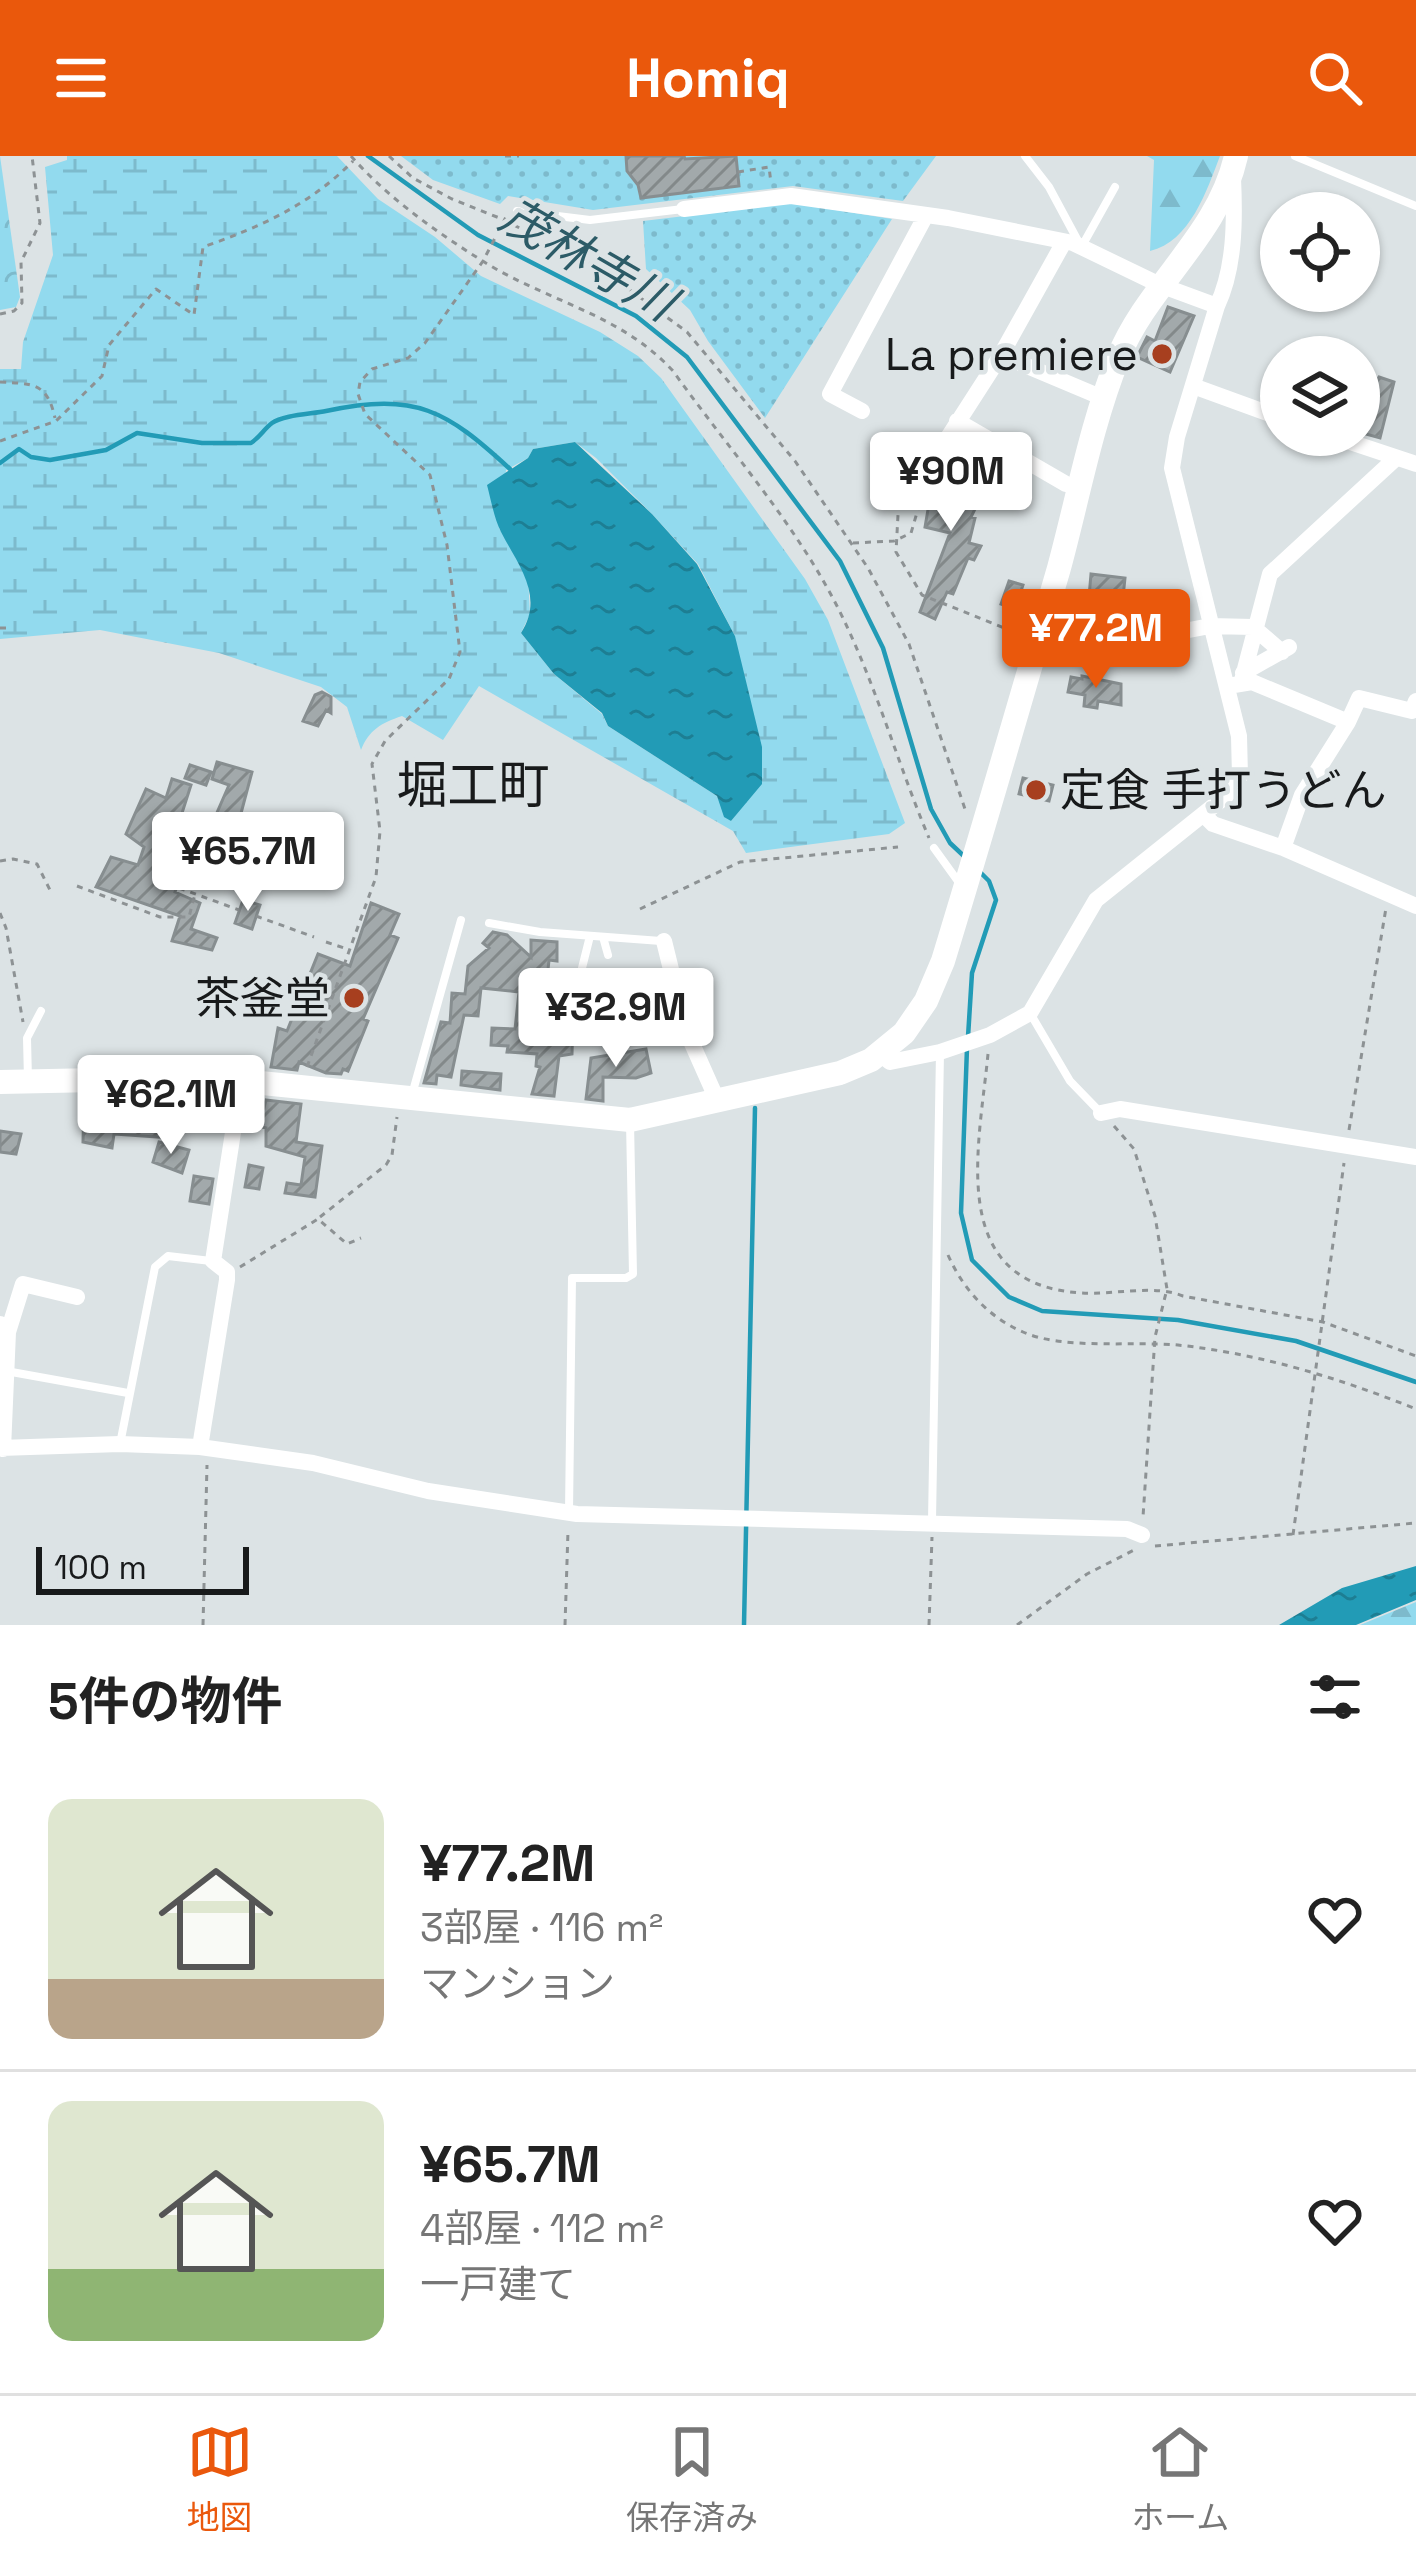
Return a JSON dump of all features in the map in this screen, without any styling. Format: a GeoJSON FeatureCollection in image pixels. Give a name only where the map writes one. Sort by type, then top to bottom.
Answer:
{"type":"FeatureCollection","features":[{"type":"Feature","properties":{"kind":"street"},"geometry":{"type":"LineString","coordinates":[[0,1082],[242,1081],[630,1120],[840,1072],[880,1054],[904,1033],[926,1001],[943,961],[1103,398],[1130,331],[1199,238],[1222,200],[1234,164]]}},
{"type":"Feature","properties":{"kind":"street"},"geometry":{"type":"LineString","coordinates":[[1234,164],[1234,214],[1225,288],[1172,468],[1210,626],[1237,681]]}},
{"type":"Feature","properties":{"kind":"street"},"geometry":{"type":"LineString","coordinates":[[684,209],[772,196],[948,218],[1073,244],[1160,285],[1217,305]]}},
{"type":"Feature","properties":{"kind":"street"},"geometry":{"type":"LineString","coordinates":[[862,411],[830,394],[925,217]]}},
{"type":"Feature","properties":{"kind":"street"},"geometry":{"type":"LineString","coordinates":[[936,456],[1073,244]]}},
{"type":"Feature","properties":{"kind":"street"},"geometry":{"type":"LineString","coordinates":[[1001,356],[1103,398]]}},
{"type":"Feature","properties":{"kind":"street"},"geometry":{"type":"LineString","coordinates":[[1193,386],[1260,410]]}},
{"type":"Feature","properties":{"kind":"street"},"geometry":{"type":"LineString","coordinates":[[956,421],[1066,484],[1080,487]]}},
{"type":"Feature","properties":{"kind":"street"},"geometry":{"type":"LineString","coordinates":[[1380,449],[1410,458]]}},
{"type":"Feature","properties":{"kind":"street"},"geometry":{"type":"LineString","coordinates":[[880,1054],[890,1062],[943,1051],[1030,1013],[1096,900],[1226,796],[1240,776],[1242,760],[1237,681],[1270,574],[1410,458]]}},
{"type":"Feature","properties":{"kind":"street"},"geometry":{"type":"LineString","coordinates":[[1184,631],[1253,627],[1286,649],[1237,681]]}},
{"type":"Feature","properties":{"kind":"street"},"geometry":{"type":"LineString","coordinates":[[1237,681],[1252,682],[1348,722]]}},
{"type":"Feature","properties":{"kind":"street"},"geometry":{"type":"LineString","coordinates":[[1283,848],[1301,795],[1359,698],[1412,711],[1416,701]]}},
{"type":"Feature","properties":{"kind":"street"},"geometry":{"type":"LineString","coordinates":[[1204,814],[1213,824],[1283,848],[1416,906]]}},
{"type":"Feature","properties":{"kind":"street"},"geometry":{"type":"LineString","coordinates":[[664,941],[686,1030],[718,1102]]}},
{"type":"Feature","properties":{"kind":"street"},"geometry":{"type":"LineString","coordinates":[[204,1448],[242,1081]]}},
{"type":"Feature","properties":{"kind":"street"},"geometry":{"type":"LineString","coordinates":[[1101,1113],[1120,1109],[1416,1156]]}},
{"type":"Feature","properties":{"kind":"street"},"geometry":{"type":"LineString","coordinates":[[77,1297],[23,1284],[4,1328],[2,1449],[121,1444],[204,1448],[314,1462],[428,1491],[569,1513],[1126,1528],[1142,1534]]}},
{"type":"Feature","properties":{"kind":"lane"},"geometry":{"type":"LineString","coordinates":[[1025,156],[1049,187],[1073,244]]}},
{"type":"Feature","properties":{"kind":"lane"},"geometry":{"type":"LineString","coordinates":[[1295,156],[1416,206]]}},
{"type":"Feature","properties":{"kind":"lane"},"geometry":{"type":"LineString","coordinates":[[1073,244],[1115,187]]}},
{"type":"Feature","properties":{"kind":"lane"},"geometry":{"type":"LineString","coordinates":[[518,211],[590,220],[684,209]]}},
{"type":"Feature","properties":{"kind":"lane"},"geometry":{"type":"LineString","coordinates":[[934,848],[965,889]]}},
{"type":"Feature","properties":{"kind":"lane"},"geometry":{"type":"LineString","coordinates":[[405,1101],[461,920]]}},
{"type":"Feature","properties":{"kind":"lane"},"geometry":{"type":"LineString","coordinates":[[489,923],[664,941]]}},
{"type":"Feature","properties":{"kind":"lane"},"geometry":{"type":"LineString","coordinates":[[581,972],[590,936]]}},
{"type":"Feature","properties":{"kind":"lane"},"geometry":{"type":"LineString","coordinates":[[603,937],[608,955]]}},
{"type":"Feature","properties":{"kind":"lane"},"geometry":{"type":"LineString","coordinates":[[28,1081],[27,1038],[41,1011]]}},
{"type":"Feature","properties":{"kind":"lane"},"geometry":{"type":"LineString","coordinates":[[1030,1013],[1070,1081],[1101,1113]]}},
{"type":"Feature","properties":{"kind":"lane"},"geometry":{"type":"LineString","coordinates":[[932,1523],[943,1051]]}},
{"type":"Feature","properties":{"kind":"lane"},"geometry":{"type":"LineString","coordinates":[[569,1513],[572,1278],[633,1274],[630,1120]]}},
{"type":"Feature","properties":{"kind":"lane"},"geometry":{"type":"LineString","coordinates":[[121,1444],[155,1267],[168,1256],[220,1266]]}},
{"type":"Feature","properties":{"kind":"lane"},"geometry":{"type":"LineString","coordinates":[[3,1371],[128,1393]]}},
{"type":"Feature","properties":{"kind":"path"},"geometry":{"type":"LineString","coordinates":[[0,314],[22,303],[21,262],[40,223],[32,156]]}},
{"type":"Feature","properties":{"kind":"path"},"geometry":{"type":"LineString","coordinates":[[389,156],[413,178],[604,271],[688,332],[795,461],[853,543],[909,644],[965,811],[977,829]]}},
{"type":"Feature","properties":{"kind":"path"},"geometry":{"type":"LineString","coordinates":[[505,156],[519,156]]}},
{"type":"Feature","properties":{"kind":"path"},"geometry":{"type":"LineString","coordinates":[[0,441],[56,421],[102,376],[109,345],[156,290],[194,315],[202,247],[268,224],[330,185],[353,158],[388,194],[483,261],[603,317],[652,349],[673,371],[800,544],[836,605],[869,676],[934,848]]}},
{"type":"Feature","properties":{"kind":"path"},"geometry":{"type":"LineString","coordinates":[[737,172],[769,167],[772,196]]}},
{"type":"Feature","properties":{"kind":"path"},"geometry":{"type":"LineString","coordinates":[[305,1072],[373,885],[380,831],[372,764],[385,741],[449,679],[460,652],[447,545],[430,475],[363,410],[358,394],[365,375],[408,358],[425,343],[483,261],[502,219]]}},
{"type":"Feature","properties":{"kind":"path"},"geometry":{"type":"LineString","coordinates":[[0,382],[34,385],[51,397],[56,421]]}},
{"type":"Feature","properties":{"kind":"path"},"geometry":{"type":"LineString","coordinates":[[853,543],[894,541],[914,529],[936,456]]}},
{"type":"Feature","properties":{"kind":"path"},"geometry":{"type":"LineString","coordinates":[[885,469],[895,492],[896,552],[922,595],[1037,641]]}},
{"type":"Feature","properties":{"kind":"path"},"geometry":{"type":"LineString","coordinates":[[640,909],[740,862],[898,847]]}},
{"type":"Feature","properties":{"kind":"path"},"geometry":{"type":"LineString","coordinates":[[0,861],[37,864],[50,890]]}},
{"type":"Feature","properties":{"kind":"path"},"geometry":{"type":"LineString","coordinates":[[373,885],[382,889]]}},
{"type":"Feature","properties":{"kind":"path"},"geometry":{"type":"LineString","coordinates":[[77,886],[160,917],[189,917],[195,894]]}},
{"type":"Feature","properties":{"kind":"path"},"geometry":{"type":"LineString","coordinates":[[179,888],[239,910]]}},
{"type":"Feature","properties":{"kind":"path"},"geometry":{"type":"LineString","coordinates":[[1293,1535],[1347,1144],[1388,895]]}},
{"type":"Feature","properties":{"kind":"path"},"geometry":{"type":"LineString","coordinates":[[0,913],[27,1038]]}},
{"type":"Feature","properties":{"kind":"path"},"geometry":{"type":"LineString","coordinates":[[256,916],[314,938]]}},
{"type":"Feature","properties":{"kind":"path"},"geometry":{"type":"LineString","coordinates":[[326,942],[349,950]]}},
{"type":"Feature","properties":{"kind":"path"},"geometry":{"type":"LineString","coordinates":[[986,1036],[976,1185],[984,1231],[999,1258],[1026,1280],[1076,1293],[1168,1289],[1323,1322],[1416,1356]]}},
{"type":"Feature","properties":{"kind":"path"},"geometry":{"type":"LineString","coordinates":[[220,1266],[318,1219],[386,1165],[405,1101]]}},
{"type":"Feature","properties":{"kind":"path"},"geometry":{"type":"LineString","coordinates":[[1101,1113],[1134,1149],[1155,1216],[1168,1289],[1155,1340],[1142,1534]]}},
{"type":"Feature","properties":{"kind":"path"},"geometry":{"type":"LineString","coordinates":[[318,1219],[347,1244],[361,1238]]}},
{"type":"Feature","properties":{"kind":"path"},"geometry":{"type":"LineString","coordinates":[[938,1235],[958,1280],[985,1308],[1027,1334],[1155,1340],[1316,1370],[1416,1409]]}},
{"type":"Feature","properties":{"kind":"path"},"geometry":{"type":"LineString","coordinates":[[203,1625],[204,1448]]}},
{"type":"Feature","properties":{"kind":"path"},"geometry":{"type":"LineString","coordinates":[[565,1625],[569,1513]]}},
{"type":"Feature","properties":{"kind":"path"},"geometry":{"type":"LineString","coordinates":[[928,1625],[932,1523]]}},
{"type":"Feature","properties":{"kind":"path"},"geometry":{"type":"LineString","coordinates":[[1017,1625],[1087,1574],[1148,1546],[1416,1523]]}},
{"type":"Feature","properties":{"kind":"green space"},"geometry":{"type":"Polygon","coordinates":[[[0,156],[20,297],[16,307],[0,310],[0,156]]]}},
{"type":"Feature","properties":{"kind":"green space"},"geometry":{"type":"Polygon","coordinates":[[[67,156],[337,156],[378,199],[435,237],[481,276],[600,332],[638,356],[661,378],[805,579],[828,620],[905,823],[889,834],[746,853],[733,831],[479,686],[443,740],[402,716],[377,728],[361,750],[347,707],[321,687],[219,653],[100,630],[0,639],[0,369],[21,369],[23,342],[53,255],[45,167],[67,156]],[[575,442],[533,449],[528,458],[506,470],[499,528],[528,578],[530,614],[521,633],[554,674],[602,714],[608,726],[717,796],[731,821],[744,804],[735,636],[698,564],[575,442]]]}},
{"type":"Feature","properties":{"kind":"green space"},"geometry":{"type":"Polygon","coordinates":[[[401,156],[936,156],[903,201],[793,186],[593,210],[508,196],[500,204],[433,180],[401,156]]]}},
{"type":"Feature","properties":{"kind":"green space"},"geometry":{"type":"Polygon","coordinates":[[[1147,156],[1220,156],[1186,226],[1164,246],[1150,251],[1154,160],[1147,156]]]}},
{"type":"Feature","properties":{"kind":"green space"},"geometry":{"type":"Polygon","coordinates":[[[792,203],[892,219],[765,418],[690,310],[646,269],[643,221],[792,203]]]}},
{"type":"Feature","properties":{"kind":"green space"},"geometry":{"type":"Polygon","coordinates":[[[1416,1602],[1416,1625],[1360,1625],[1416,1602]]]}},
{"type":"Feature","properties":{"kind":"water"},"geometry":{"type":"Polygon","coordinates":[[[575,442],[697,564],[735,636],[762,747],[762,784],[731,821],[724,817],[717,796],[608,726],[602,713],[554,674],[521,633],[528,619],[530,593],[499,527],[487,485],[528,458],[533,449],[575,442]]]}},
{"type":"Feature","properties":{"kind":"water"},"geometry":{"type":"Polygon","coordinates":[[[1416,1566],[1416,1600],[1356,1625],[1279,1625],[1342,1588],[1416,1566]]]}},
{"type":"Feature","properties":{"kind":"building"},"geometry":{"type":"Polygon","coordinates":[[[626,156],[736,156],[739,186],[641,198],[627,171],[626,156]]]}},
{"type":"Feature","properties":{"kind":"building"},"geometry":{"type":"Polygon","coordinates":[[[1168,307],[1194,316],[1170,372],[1137,357],[1147,337],[1155,341],[1168,307]]]}},
{"type":"Feature","properties":{"kind":"building"},"geometry":{"type":"Polygon","coordinates":[[[1380,377],[1394,382],[1380,438],[1380,377]]]}},
{"type":"Feature","properties":{"kind":"building"},"geometry":{"type":"Polygon","coordinates":[[[944,468],[985,489],[971,517],[975,518],[969,543],[981,546],[974,560],[968,558],[953,594],[947,592],[935,619],[920,612],[950,533],[925,527],[931,492],[944,468]]]}},
{"type":"Feature","properties":{"kind":"building"},"geometry":{"type":"Polygon","coordinates":[[[1091,574],[1125,578],[1123,597],[1089,597],[1091,574]]]}},
{"type":"Feature","properties":{"kind":"building"},"geometry":{"type":"Polygon","coordinates":[[[1009,581],[1023,585],[1015,609],[1001,604],[1009,581]]]}},
{"type":"Feature","properties":{"kind":"building"},"geometry":{"type":"Polygon","coordinates":[[[1063,614],[1120,624],[1114,651],[1058,630],[1063,614]]]}},
{"type":"Feature","properties":{"kind":"building"},"geometry":{"type":"Polygon","coordinates":[[[1071,677],[1121,684],[1121,705],[1098,701],[1097,708],[1084,706],[1085,695],[1068,692],[1071,677]]]}},
{"type":"Feature","properties":{"kind":"building"},"geometry":{"type":"Polygon","coordinates":[[[322,692],[331,697],[331,713],[326,710],[318,726],[303,721],[315,695],[322,692]]]}},
{"type":"Feature","properties":{"kind":"building"},"geometry":{"type":"Polygon","coordinates":[[[217,762],[252,772],[236,832],[245,834],[236,862],[189,852],[175,892],[200,903],[191,929],[217,938],[212,950],[172,941],[180,916],[96,887],[111,857],[138,865],[144,847],[126,834],[146,789],[166,798],[172,779],[191,785],[182,813],[212,824],[229,785],[212,779],[217,762]]]}},
{"type":"Feature","properties":{"kind":"building"},"geometry":{"type":"Polygon","coordinates":[[[190,765],[211,772],[206,785],[185,778],[190,765]]]}},
{"type":"Feature","properties":{"kind":"building","name":"定食 手打うどん"},"geometry":{"type":"Polygon","coordinates":[[[1023,778],[1053,785],[1049,801],[1019,794],[1023,778]]]}},
{"type":"Feature","properties":{"kind":"building"},"geometry":{"type":"Polygon","coordinates":[[[243,900],[260,905],[252,929],[235,923],[243,900]]]}},
{"type":"Feature","properties":{"kind":"building"},"geometry":{"type":"Polygon","coordinates":[[[371,903],[399,914],[390,935],[398,938],[363,1019],[368,1021],[348,1071],[326,1073],[299,1062],[297,1070],[271,1067],[278,1028],[287,1031],[318,954],[350,966],[371,903]]]}},
{"type":"Feature","properties":{"kind":"building"},"geometry":{"type":"Polygon","coordinates":[[[493,932],[507,935],[531,957],[531,940],[557,942],[557,961],[549,960],[544,1008],[576,1008],[576,1021],[572,1054],[559,1056],[554,1096],[532,1094],[540,1067],[536,1066],[537,1054],[507,1052],[508,1046],[491,1045],[492,1028],[515,1029],[519,992],[481,988],[478,1016],[464,1015],[451,1077],[437,1075],[436,1084],[424,1083],[441,1022],[450,1023],[452,993],[465,994],[468,966],[489,948],[483,943],[493,932]]]}},
{"type":"Feature","properties":{"kind":"building"},"geometry":{"type":"Polygon","coordinates":[[[646,1049],[651,1073],[636,1078],[603,1077],[603,1101],[586,1099],[591,1058],[646,1049]]]}},
{"type":"Feature","properties":{"kind":"building"},"geometry":{"type":"Polygon","coordinates":[[[462,1071],[501,1074],[500,1090],[461,1085],[462,1071]]]}},
{"type":"Feature","properties":{"kind":"building"},"geometry":{"type":"Polygon","coordinates":[[[84,1097],[104,1099],[103,1113],[138,1108],[138,1117],[155,1117],[156,1124],[172,1128],[170,1138],[114,1134],[112,1148],[83,1142],[84,1097]]]}},
{"type":"Feature","properties":{"kind":"building"},"geometry":{"type":"Polygon","coordinates":[[[266,1100],[301,1104],[296,1142],[322,1146],[315,1197],[285,1193],[287,1183],[301,1185],[305,1157],[266,1146],[266,1128],[247,1123],[250,1104],[264,1108],[266,1100]]]}},
{"type":"Feature","properties":{"kind":"building"},"geometry":{"type":"Polygon","coordinates":[[[0,1131],[21,1134],[16,1154],[0,1152],[0,1131]]]}},
{"type":"Feature","properties":{"kind":"building"},"geometry":{"type":"Polygon","coordinates":[[[159,1142],[189,1150],[182,1173],[153,1162],[159,1142]]]}},
{"type":"Feature","properties":{"kind":"building"},"geometry":{"type":"Polygon","coordinates":[[[249,1165],[263,1168],[259,1189],[245,1187],[249,1165]]]}},
{"type":"Feature","properties":{"kind":"building"},"geometry":{"type":"Polygon","coordinates":[[[194,1176],[213,1179],[209,1204],[190,1201],[194,1176]]]}},
{"type":"Feature","properties":{"kind":"waterway","name":"茂林寺川"},"geometry":{"type":"LineString","coordinates":[[368,156],[478,235],[636,316],[687,357],[840,561],[883,648],[931,809],[950,843],[967,859]]}},
{"type":"Feature","properties":{"kind":"waterway"},"geometry":{"type":"LineString","coordinates":[[0,463],[19,449],[50,460],[106,450],[137,433],[202,443],[251,443],[283,418],[384,404],[407,405],[447,420],[510,469]]}},
{"type":"Feature","properties":{"kind":"waterway"},"geometry":{"type":"LineString","coordinates":[[968,1037],[972,973],[996,900],[979,871]]}},
{"type":"Feature","properties":{"kind":"waterway"},"geometry":{"type":"LineString","coordinates":[[967,1048],[961,1213],[972,1260],[1009,1297],[1042,1311],[1178,1320],[1296,1341],[1416,1382]]}},
{"type":"Feature","properties":{"kind":"waterway"},"geometry":{"type":"LineString","coordinates":[[744,1625],[755,1108]]}},
{"type":"Feature","properties":{"kind":"place","name":"La premiere"},"geometry":{"type":"Point","coordinates":[1162,354]}},
{"type":"Feature","properties":{"kind":"place","name":"定食 手打うどん"},"geometry":{"type":"Point","coordinates":[1036,790]}},
{"type":"Feature","properties":{"kind":"place","name":"茶釜堂"},"geometry":{"type":"Point","coordinates":[354,998]}},
{"type":"Feature","properties":{"kind":"district","name":"堀工町"},"geometry":{"type":"Point","coordinates":[473,785]}}]}
